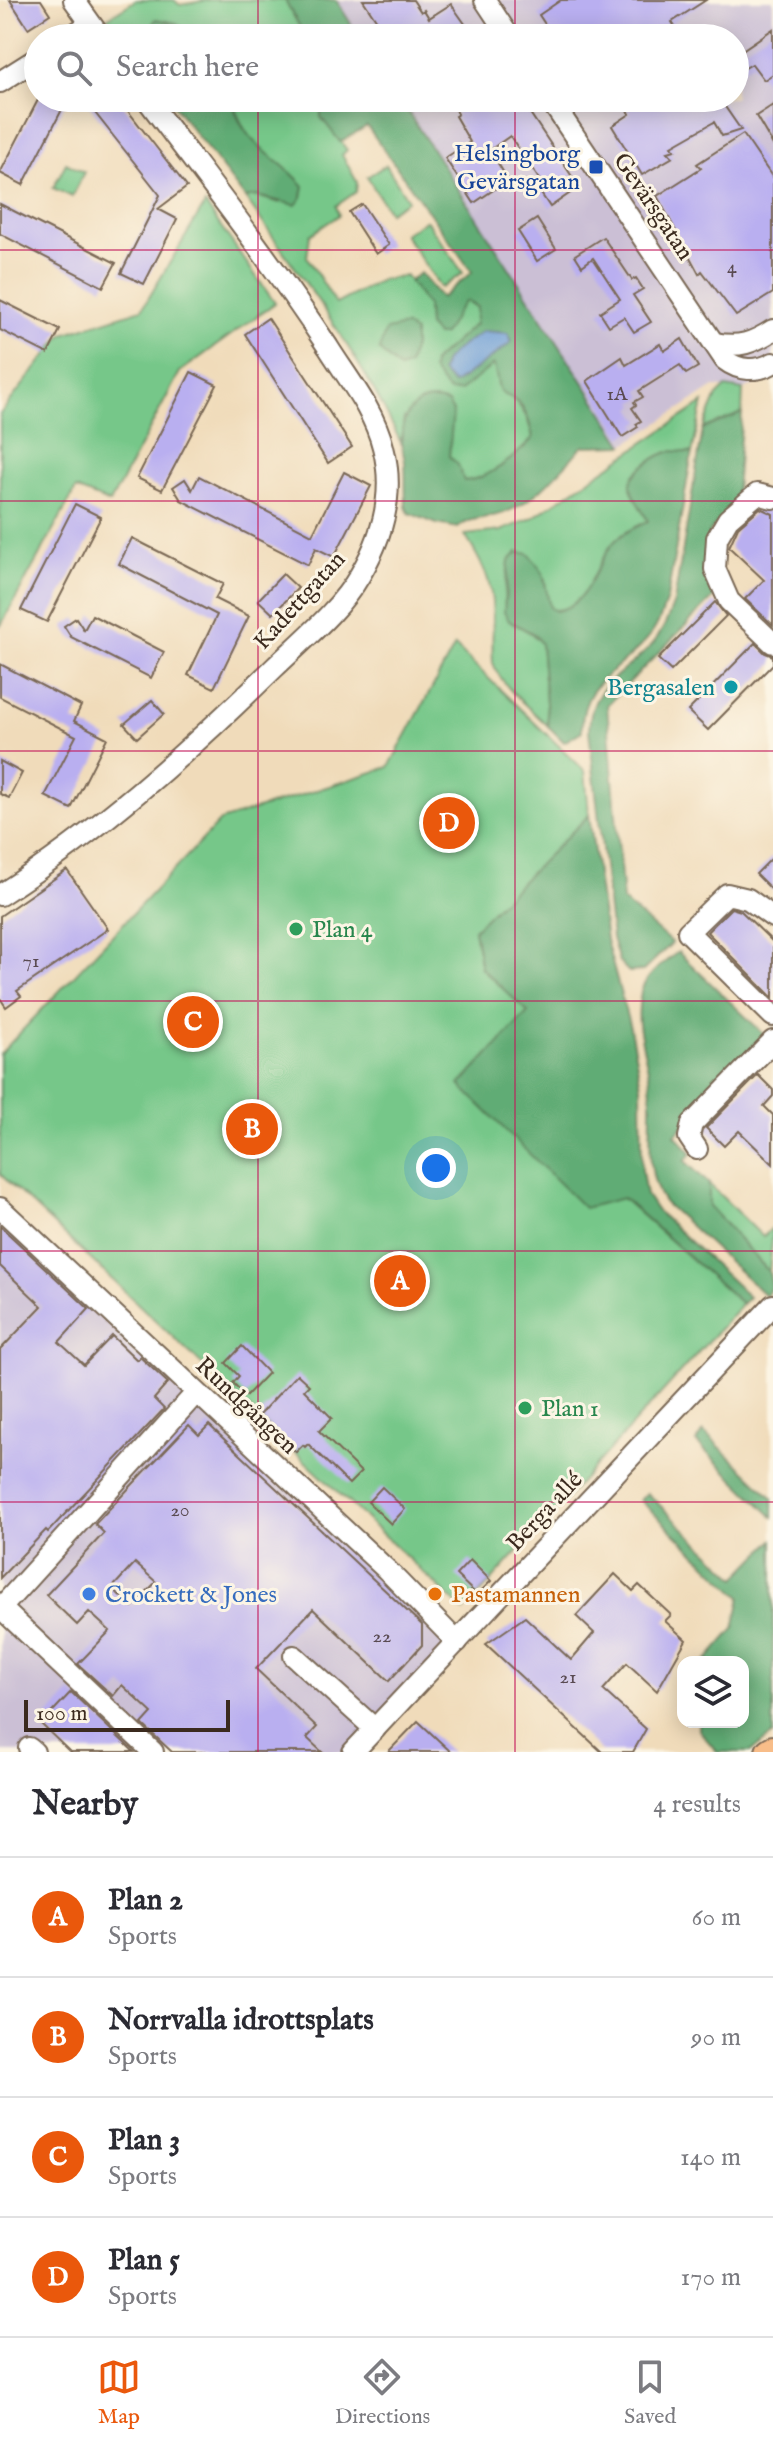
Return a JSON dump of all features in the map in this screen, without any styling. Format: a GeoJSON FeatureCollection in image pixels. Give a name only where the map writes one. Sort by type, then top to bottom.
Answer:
{"type":"FeatureCollection","features":[{"type":"Feature","properties":{"kind":"street"},"geometry":{"type":"LineString","coordinates":[[74,0],[91,24]]}},
{"type":"Feature","properties":{"kind":"street"},"geometry":{"type":"LineString","coordinates":[[485,0],[501,24]]}},
{"type":"Feature","properties":{"kind":"street"},"geometry":{"type":"LineString","coordinates":[[0,82],[24,67]]}},
{"type":"Feature","properties":{"kind":"street","name":"Kadettgatan"},"geometry":{"type":"LineString","coordinates":[[0,895],[110,816],[211,730],[301,642],[358,579],[377,542],[385,513],[388,484],[385,456],[371,414],[269,260],[157,112]]}},
{"type":"Feature","properties":{"kind":"street","name":"Gevärsgatan"},"geometry":{"type":"LineString","coordinates":[[558,112],[725,360],[734,366],[750,369],[773,363]]}},
{"type":"Feature","properties":{"kind":"street"},"geometry":{"type":"LineString","coordinates":[[715,343],[737,346],[755,342],[773,330]]}},
{"type":"Feature","properties":{"kind":"street"},"geometry":{"type":"LineString","coordinates":[[773,498],[757,494],[728,519],[717,538],[715,569],[729,601],[773,643]]}},
{"type":"Feature","properties":{"kind":"street"},"geometry":{"type":"LineString","coordinates":[[773,917],[761,905],[727,894],[688,932],[773,1016]]}},
{"type":"Feature","properties":{"kind":"street"},"geometry":{"type":"LineString","coordinates":[[697,1149],[689,1137],[692,1124],[773,1041]]}},
{"type":"Feature","properties":{"kind":"street","name":"Rundgången"},"geometry":{"type":"LineString","coordinates":[[0,1208],[386,1569],[457,1642]]}},
{"type":"Feature","properties":{"kind":"street","name":"Berga allé"},"geometry":{"type":"LineString","coordinates":[[353,1752],[773,1305]]}},
{"type":"Feature","properties":{"kind":"street"},"geometry":{"type":"LineString","coordinates":[[153,1752],[0,1609],[196,1393]]}},
{"type":"Feature","properties":{"kind":"street"},"geometry":{"type":"LineString","coordinates":[[294,1656],[375,1729]]}},
{"type":"Feature","properties":{"kind":"shaded area"},"geometry":{"type":"Polygon","coordinates":[[[336,0],[773,0],[773,375],[743,390],[714,387],[624,445],[408,112],[749,112],[749,24],[351,24],[336,0]]]}},
{"type":"Feature","properties":{"kind":"shaded area"},"geometry":{"type":"Polygon","coordinates":[[[0,1214],[453,1642],[349,1752],[0,1752],[0,1214]]]}},
{"type":"Feature","properties":{"kind":"green space"},"geometry":{"type":"Polygon","coordinates":[[[136,0],[174,0],[180,5],[208,0],[285,0],[298,24],[112,24],[107,18],[136,0]]]}},
{"type":"Feature","properties":{"kind":"green space"},"geometry":{"type":"Polygon","coordinates":[[[285,0],[336,0],[351,24],[298,24],[285,0]]]}},
{"type":"Feature","properties":{"kind":"green space"},"geometry":{"type":"Polygon","coordinates":[[[156,19],[177,24],[153,24],[156,19]]]}},
{"type":"Feature","properties":{"kind":"green space"},"geometry":{"type":"Polygon","coordinates":[[[179,112],[236,112],[252,139],[304,186],[302,197],[296,205],[256,196],[245,198],[179,112]]]}},
{"type":"Feature","properties":{"kind":"green space"},"geometry":{"type":"Polygon","coordinates":[[[236,112],[321,112],[321,117],[347,150],[342,155],[357,182],[356,192],[336,206],[339,215],[310,235],[307,257],[336,304],[381,280],[406,276],[427,306],[428,326],[466,301],[477,307],[475,324],[433,362],[493,365],[499,377],[498,387],[522,409],[533,439],[510,460],[492,472],[463,481],[458,465],[449,456],[450,436],[404,418],[401,443],[349,348],[245,198],[256,196],[280,203],[264,153],[250,140],[236,112]]]}},
{"type":"Feature","properties":{"kind":"green space"},"geometry":{"type":"Polygon","coordinates":[[[321,112],[408,112],[624,445],[583,446],[548,484],[528,500],[506,512],[469,521],[458,528],[409,513],[406,507],[402,432],[408,414],[419,403],[437,400],[448,403],[453,412],[449,456],[458,465],[464,481],[502,466],[533,438],[528,418],[520,404],[500,391],[493,365],[460,391],[449,392],[432,371],[433,362],[475,324],[477,307],[466,301],[446,331],[436,335],[428,326],[427,306],[409,281],[420,273],[441,298],[472,272],[367,126],[340,142],[321,117],[321,112]]]}},
{"type":"Feature","properties":{"kind":"green space"},"geometry":{"type":"Polygon","coordinates":[[[66,163],[84,172],[72,197],[53,188],[66,163]]]}},
{"type":"Feature","properties":{"kind":"green space"},"geometry":{"type":"Polygon","coordinates":[[[386,165],[408,200],[389,212],[367,177],[386,165]]]}},
{"type":"Feature","properties":{"kind":"green space"},"geometry":{"type":"Polygon","coordinates":[[[205,204],[275,303],[180,372],[110,503],[76,489],[0,627],[0,414],[63,334],[142,309],[205,204]]]}},
{"type":"Feature","properties":{"kind":"green space"},"geometry":{"type":"Polygon","coordinates":[[[426,220],[463,273],[441,288],[404,234],[426,220]]]}},
{"type":"Feature","properties":{"kind":"green space"},"geometry":{"type":"Polygon","coordinates":[[[405,326],[414,332],[414,346],[408,366],[399,369],[379,350],[386,330],[405,326]]]}},
{"type":"Feature","properties":{"kind":"green space"},"geometry":{"type":"Polygon","coordinates":[[[726,387],[743,390],[742,413],[703,429],[717,396],[726,387]]]}},
{"type":"Feature","properties":{"kind":"green space"},"geometry":{"type":"Polygon","coordinates":[[[703,403],[692,453],[662,454],[643,470],[631,488],[648,521],[616,540],[583,595],[574,603],[564,609],[552,610],[547,604],[545,579],[518,552],[509,561],[505,605],[511,620],[541,644],[548,726],[510,689],[493,663],[493,611],[488,580],[465,535],[501,531],[532,518],[703,403]]]}},
{"type":"Feature","properties":{"kind":"green space"},"geometry":{"type":"Polygon","coordinates":[[[742,413],[735,505],[709,532],[709,575],[716,595],[607,705],[623,901],[672,943],[643,971],[629,972],[619,962],[612,938],[589,730],[591,714],[601,691],[650,647],[674,602],[703,429],[742,413]]]}},
{"type":"Feature","properties":{"kind":"green space"},"geometry":{"type":"Polygon","coordinates":[[[673,451],[692,453],[667,599],[648,638],[595,688],[583,714],[582,731],[564,742],[548,726],[541,644],[534,634],[509,621],[504,612],[509,561],[518,552],[529,554],[543,573],[550,608],[556,611],[577,601],[615,541],[648,521],[633,495],[631,486],[635,474],[661,455],[673,451]]]}},
{"type":"Feature","properties":{"kind":"green space"},"geometry":{"type":"Polygon","coordinates":[[[455,646],[585,771],[589,815],[474,929],[481,968],[528,1012],[622,1198],[742,1304],[464,1611],[0,1174],[0,1054],[220,821],[389,767],[455,646]]]}},
{"type":"Feature","properties":{"kind":"green space"},"geometry":{"type":"Polygon","coordinates":[[[589,815],[606,940],[630,1028],[641,1086],[642,1171],[646,1195],[656,1210],[749,1297],[742,1304],[623,1198],[584,1208],[460,1085],[528,1012],[481,968],[474,929],[589,815]]]}},
{"type":"Feature","properties":{"kind":"green space"},"geometry":{"type":"Polygon","coordinates":[[[678,952],[767,1037],[675,1135],[692,1153],[685,1161],[709,1184],[709,1206],[769,1272],[772,1286],[766,1296],[664,1202],[653,1175],[650,1082],[639,1027],[639,1005],[647,980],[678,952]]]}},
{"type":"Feature","properties":{"kind":"green space"},"geometry":{"type":"Polygon","coordinates":[[[709,1184],[763,1237],[771,1229],[773,1231],[769,1272],[709,1206],[709,1184]]]}},
{"type":"Feature","properties":{"kind":"green space"},"geometry":{"type":"Polygon","coordinates":[[[703,1431],[773,1498],[773,1517],[696,1442],[703,1431]]]}},
{"type":"Feature","properties":{"kind":"green space"},"geometry":{"type":"Polygon","coordinates":[[[647,1493],[736,1578],[773,1540],[773,1735],[750,1752],[717,1752],[699,1730],[749,1728],[749,1656],[710,1656],[734,1629],[741,1597],[640,1500],[647,1493]]]}},
{"type":"Feature","properties":{"kind":"water"},"geometry":{"type":"Polygon","coordinates":[[[483,331],[508,333],[512,341],[453,384],[441,372],[445,361],[483,331]]]}},
{"type":"Feature","properties":{"kind":"building"},"geometry":{"type":"Polygon","coordinates":[[[10,0],[41,0],[50,14],[34,24],[25,24],[10,0]]]}},
{"type":"Feature","properties":{"kind":"building"},"geometry":{"type":"Polygon","coordinates":[[[363,0],[413,0],[429,18],[451,4],[465,24],[379,24],[363,0]]]}},
{"type":"Feature","properties":{"kind":"building"},"geometry":{"type":"Polygon","coordinates":[[[561,0],[706,0],[673,24],[545,24],[539,15],[561,0]]]}},
{"type":"Feature","properties":{"kind":"building"},"geometry":{"type":"Polygon","coordinates":[[[773,29],[773,74],[764,80],[752,64],[749,66],[749,45],[773,29]]]}},
{"type":"Feature","properties":{"kind":"building"},"geometry":{"type":"Polygon","coordinates":[[[773,105],[773,145],[756,116],[773,105]]]}},
{"type":"Feature","properties":{"kind":"building"},"geometry":{"type":"Polygon","coordinates":[[[32,112],[61,112],[23,185],[0,173],[32,112]]]}},
{"type":"Feature","properties":{"kind":"building"},"geometry":{"type":"Polygon","coordinates":[[[94,112],[129,112],[187,187],[158,209],[177,219],[144,284],[121,273],[160,195],[94,112]]]}},
{"type":"Feature","properties":{"kind":"building"},"geometry":{"type":"Polygon","coordinates":[[[529,112],[579,187],[550,207],[534,183],[539,179],[510,136],[490,150],[508,180],[474,203],[445,158],[470,142],[455,116],[529,112]]]}},
{"type":"Feature","properties":{"kind":"building"},"geometry":{"type":"Polygon","coordinates":[[[729,112],[741,130],[722,136],[714,122],[672,146],[675,150],[668,152],[673,157],[642,175],[612,126],[630,114],[729,112]]]}},
{"type":"Feature","properties":{"kind":"building"},"geometry":{"type":"Polygon","coordinates":[[[743,134],[773,178],[773,293],[736,316],[702,271],[699,274],[657,196],[701,168],[697,164],[743,134]]]}},
{"type":"Feature","properties":{"kind":"building"},"geometry":{"type":"Polygon","coordinates":[[[0,204],[116,263],[103,287],[0,234],[0,204]]]}},
{"type":"Feature","properties":{"kind":"building"},"geometry":{"type":"Polygon","coordinates":[[[362,204],[389,245],[376,254],[349,212],[362,204]]]}},
{"type":"Feature","properties":{"kind":"building"},"geometry":{"type":"Polygon","coordinates":[[[537,219],[556,249],[537,261],[518,231],[537,219]]]}},
{"type":"Feature","properties":{"kind":"building"},"geometry":{"type":"Polygon","coordinates":[[[603,237],[632,280],[636,278],[643,289],[633,295],[651,322],[634,332],[624,317],[609,326],[600,312],[620,299],[593,258],[582,266],[575,255],[603,237]]]}},
{"type":"Feature","properties":{"kind":"building"},"geometry":{"type":"Polygon","coordinates":[[[0,300],[60,330],[48,354],[0,330],[0,300]]]}},
{"type":"Feature","properties":{"kind":"building"},"geometry":{"type":"Polygon","coordinates":[[[268,318],[352,447],[328,463],[245,334],[268,318]]]}},
{"type":"Feature","properties":{"kind":"building"},"geometry":{"type":"Polygon","coordinates":[[[682,339],[698,367],[686,374],[680,365],[639,391],[643,397],[634,402],[636,405],[632,408],[641,421],[636,424],[638,427],[622,437],[587,381],[622,357],[626,365],[660,344],[664,351],[682,339]]]}},
{"type":"Feature","properties":{"kind":"building"},"geometry":{"type":"Polygon","coordinates":[[[191,372],[217,385],[162,490],[137,478],[191,372]]]}},
{"type":"Feature","properties":{"kind":"building"},"geometry":{"type":"Polygon","coordinates":[[[344,472],[371,486],[334,557],[316,548],[308,565],[181,500],[173,487],[185,479],[192,490],[199,476],[312,535],[344,472]]]}},
{"type":"Feature","properties":{"kind":"building"},"geometry":{"type":"Polygon","coordinates":[[[75,504],[101,517],[47,622],[21,610],[75,504]]]}},
{"type":"Feature","properties":{"kind":"building"},"geometry":{"type":"Polygon","coordinates":[[[760,508],[773,514],[773,625],[745,599],[764,580],[729,547],[738,527],[760,508]]]}},
{"type":"Feature","properties":{"kind":"building"},"geometry":{"type":"Polygon","coordinates":[[[132,538],[223,584],[215,599],[249,616],[214,688],[188,675],[217,615],[119,564],[132,538]]]}},
{"type":"Feature","properties":{"kind":"building"},"geometry":{"type":"Polygon","coordinates":[[[283,574],[298,588],[273,614],[258,600],[283,574]]]}},
{"type":"Feature","properties":{"kind":"building"},"geometry":{"type":"Polygon","coordinates":[[[715,602],[726,616],[671,671],[658,659],[715,602]]]}},
{"type":"Feature","properties":{"kind":"building"},"geometry":{"type":"Polygon","coordinates":[[[92,615],[164,652],[151,678],[71,637],[64,626],[76,618],[84,630],[92,615]]]}},
{"type":"Feature","properties":{"kind":"building","name":"Bergasalen"},"geometry":{"type":"Polygon","coordinates":[[[755,643],[773,656],[773,664],[708,730],[688,711],[755,643]]]}},
{"type":"Feature","properties":{"kind":"building"},"geometry":{"type":"Polygon","coordinates":[[[0,664],[81,706],[74,721],[107,738],[71,809],[45,796],[76,736],[0,697],[0,664]]]}},
{"type":"Feature","properties":{"kind":"building"},"geometry":{"type":"Polygon","coordinates":[[[152,700],[164,714],[137,738],[124,724],[152,700]]]}},
{"type":"Feature","properties":{"kind":"building"},"geometry":{"type":"Polygon","coordinates":[[[0,761],[22,773],[9,798],[0,794],[0,761]]]}},
{"type":"Feature","properties":{"kind":"building"},"geometry":{"type":"Polygon","coordinates":[[[773,857],[773,891],[756,874],[773,857]]]}},
{"type":"Feature","properties":{"kind":"building"},"geometry":{"type":"Polygon","coordinates":[[[67,870],[108,929],[17,991],[21,996],[6,1007],[0,998],[0,916],[67,870]]]}},
{"type":"Feature","properties":{"kind":"building"},"geometry":{"type":"Polygon","coordinates":[[[731,908],[741,911],[773,942],[773,998],[707,932],[731,908]]]}},
{"type":"Feature","properties":{"kind":"building"},"geometry":{"type":"Polygon","coordinates":[[[758,1075],[773,1090],[773,1096],[764,1106],[773,1115],[773,1164],[739,1131],[724,1146],[706,1128],[758,1075]]]}},
{"type":"Feature","properties":{"kind":"building"},"geometry":{"type":"Polygon","coordinates":[[[0,1226],[89,1309],[59,1342],[84,1365],[112,1336],[168,1383],[154,1399],[164,1409],[48,1532],[46,1530],[0,1578],[0,1350],[42,1306],[0,1266],[0,1226]]]}},
{"type":"Feature","properties":{"kind":"building"},"geometry":{"type":"Polygon","coordinates":[[[242,1346],[268,1373],[246,1396],[233,1383],[239,1376],[226,1363],[242,1346]]]}},
{"type":"Feature","properties":{"kind":"building"},"geometry":{"type":"Polygon","coordinates":[[[297,1374],[309,1385],[304,1390],[332,1418],[319,1431],[361,1472],[349,1484],[308,1444],[296,1452],[258,1416],[297,1374]]]}},
{"type":"Feature","properties":{"kind":"building"},"geometry":{"type":"Polygon","coordinates":[[[189,1425],[199,1435],[209,1425],[422,1625],[422,1645],[389,1681],[313,1609],[256,1669],[317,1727],[307,1738],[322,1752],[172,1752],[142,1724],[152,1713],[122,1685],[113,1696],[78,1664],[110,1631],[89,1612],[77,1625],[46,1595],[104,1533],[95,1524],[189,1425]],[[135,1563],[112,1588],[132,1607],[156,1582],[135,1563]]]}},
{"type":"Feature","properties":{"kind":"building"},"geometry":{"type":"Polygon","coordinates":[[[382,1487],[405,1509],[391,1524],[368,1502],[382,1487]]]}},
{"type":"Feature","properties":{"kind":"building"},"geometry":{"type":"Polygon","coordinates":[[[470,1560],[491,1581],[477,1595],[456,1575],[470,1560]]]}},
{"type":"Feature","properties":{"kind":"building"},"geometry":{"type":"Polygon","coordinates":[[[615,1574],[633,1591],[639,1585],[671,1615],[665,1621],[686,1640],[657,1691],[627,1663],[603,1690],[646,1729],[633,1752],[602,1752],[486,1644],[525,1617],[571,1660],[594,1633],[576,1616],[615,1574]]]}},
{"type":"Feature","properties":{"kind":"building"},"geometry":{"type":"Polygon","coordinates":[[[71,1692],[134,1752],[70,1752],[41,1724],[71,1692]]]}},
{"type":"Feature","properties":{"kind":"building"},"geometry":{"type":"Polygon","coordinates":[[[418,1721],[451,1752],[388,1752],[418,1721]]]}},
{"type":"Feature","properties":{"kind":"place","name":"Helsingborg Gevärsgatan"},"geometry":{"type":"Point","coordinates":[596,167]}},
{"type":"Feature","properties":{"kind":"place","name":"Bergasalen"},"geometry":{"type":"Point","coordinates":[731,687]}},
{"type":"Feature","properties":{"kind":"place","name":"Plan 5"},"geometry":{"type":"Point","coordinates":[449,823]}},
{"type":"Feature","properties":{"kind":"place","name":"Plan 4"},"geometry":{"type":"Point","coordinates":[296,929]}},
{"type":"Feature","properties":{"kind":"place","name":"Plan 3"},"geometry":{"type":"Point","coordinates":[193,1022]}},
{"type":"Feature","properties":{"kind":"place","name":"Norrvalla idrottsplats"},"geometry":{"type":"Point","coordinates":[252,1129]}},
{"type":"Feature","properties":{"kind":"place","name":"Plan 2"},"geometry":{"type":"Point","coordinates":[400,1281]}},
{"type":"Feature","properties":{"kind":"place","name":"Plan 1"},"geometry":{"type":"Point","coordinates":[525,1408]}},
{"type":"Feature","properties":{"kind":"place","name":"Crockett & Jones"},"geometry":{"type":"Point","coordinates":[89,1594]}},
{"type":"Feature","properties":{"kind":"place","name":"Pastamannen"},"geometry":{"type":"Point","coordinates":[435,1594]}}]}
